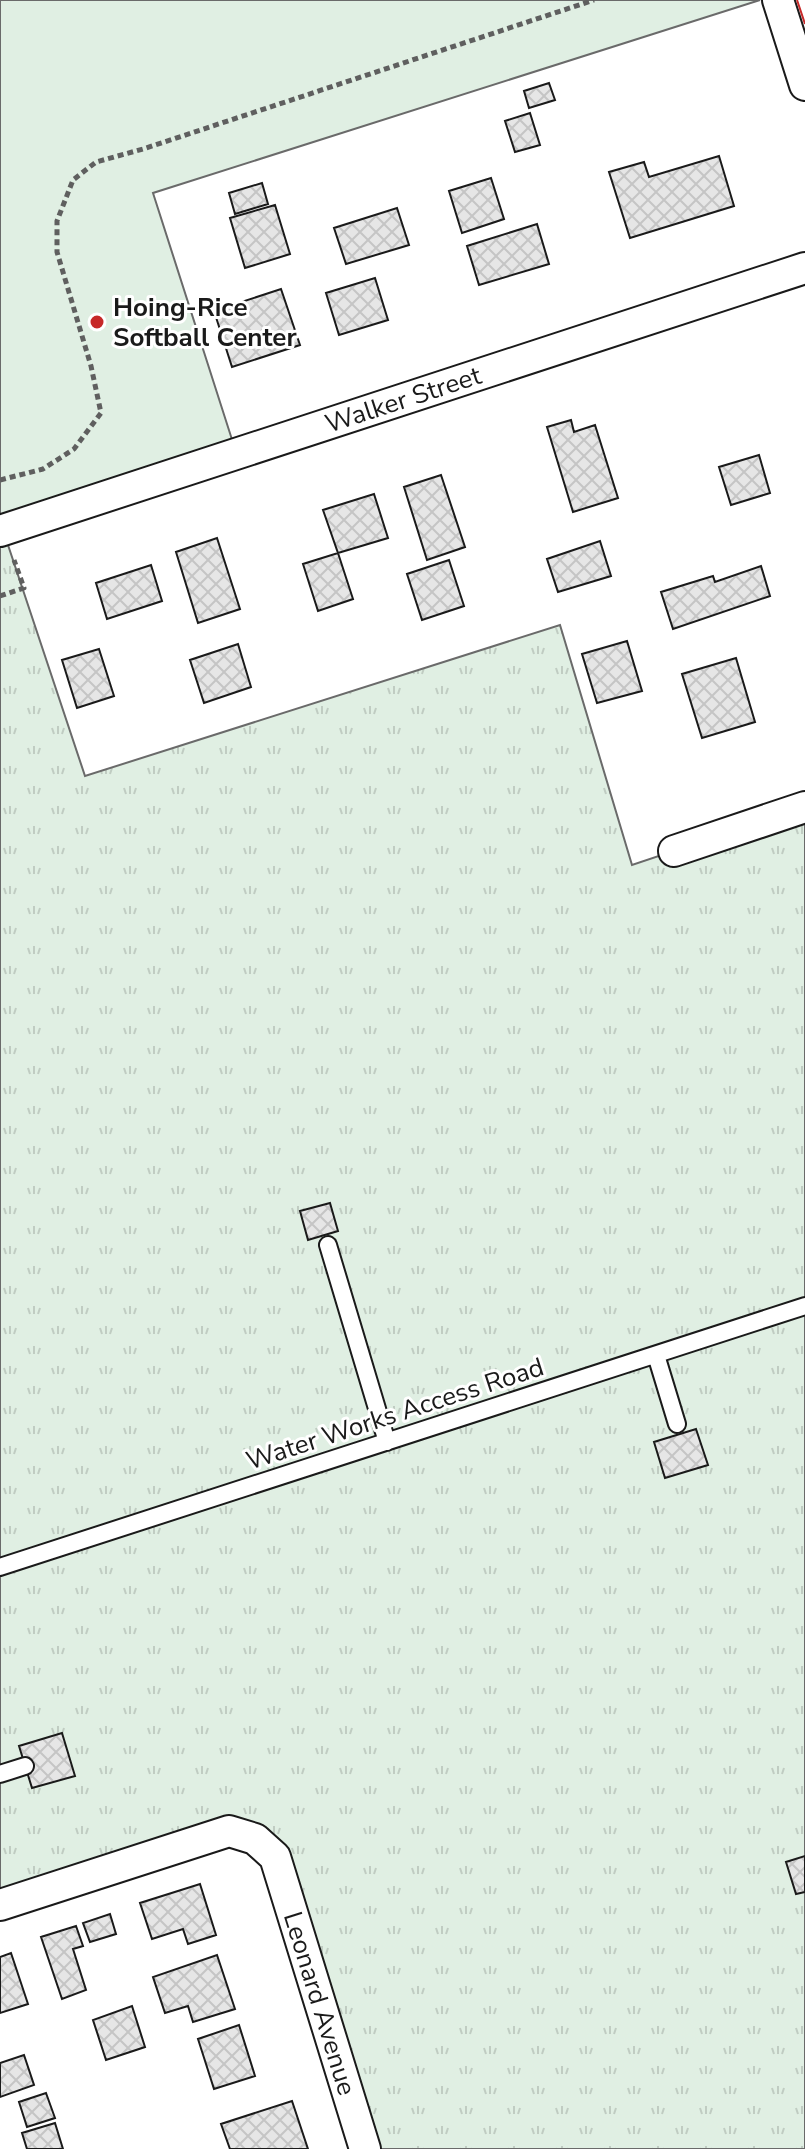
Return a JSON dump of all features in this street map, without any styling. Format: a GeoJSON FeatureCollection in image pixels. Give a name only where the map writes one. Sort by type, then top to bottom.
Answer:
{"type":"FeatureCollection","features":[{"type":"Feature","properties":{"kind":"street"},"geometry":{"type":"LineString","coordinates":[[778,0],[805,85]]}},
{"type":"Feature","properties":{"kind":"street","name":"Walker Street"},"geometry":{"type":"LineString","coordinates":[[0,531],[805,268]]}},
{"type":"Feature","properties":{"kind":"street"},"geometry":{"type":"LineString","coordinates":[[674,851],[805,807]]}},
{"type":"Feature","properties":{"kind":"street","name":"Leonard Avenue"},"geometry":{"type":"LineString","coordinates":[[0,1905],[229,1831],[255,1839],[275,1857],[365,2149]]}},
{"type":"Feature","properties":{"kind":"lane"},"geometry":{"type":"LineString","coordinates":[[328,1245],[387,1442]]}},
{"type":"Feature","properties":{"kind":"lane","name":"Water Works Access Road"},"geometry":{"type":"LineString","coordinates":[[0,1567],[805,1306]]}},
{"type":"Feature","properties":{"kind":"lane"},"geometry":{"type":"LineString","coordinates":[[656,1355],[677,1424]]}},
{"type":"Feature","properties":{"kind":"lane"},"geometry":{"type":"LineString","coordinates":[[0,1774],[25,1766]]}},
{"type":"Feature","properties":{"kind":"path"},"geometry":{"type":"LineString","coordinates":[[0,480],[43,469],[74,449],[101,413],[91,366],[57,252],[57,221],[73,180],[96,162],[594,0]]}},
{"type":"Feature","properties":{"kind":"green space","name":"Hoing-Rice Softball Center"},"geometry":{"type":"Polygon","coordinates":[[[0,0],[760,0],[153,193],[236,452],[0,531],[0,0]]]}},
{"type":"Feature","properties":{"kind":"green space"},"geometry":{"type":"Polygon","coordinates":[[[3,530],[85,776],[560,625],[632,865],[805,807],[805,2149],[365,2149],[255,1839],[0,1905],[0,531],[3,530]]]}},
{"type":"Feature","properties":{"kind":"building"},"geometry":{"type":"Polygon","coordinates":[[[549,83],[555,100],[529,108],[524,91],[549,83]]]}},
{"type":"Feature","properties":{"kind":"building"},"geometry":{"type":"Polygon","coordinates":[[[530,113],[540,145],[515,152],[505,121],[530,113]]]}},
{"type":"Feature","properties":{"kind":"building"},"geometry":{"type":"Polygon","coordinates":[[[719,156],[734,206],[630,238],[609,172],[644,162],[649,177],[719,156]]]}},
{"type":"Feature","properties":{"kind":"building"},"geometry":{"type":"Polygon","coordinates":[[[491,178],[504,219],[462,233],[449,191],[491,178]]]}},
{"type":"Feature","properties":{"kind":"building"},"geometry":{"type":"Polygon","coordinates":[[[262,183],[268,204],[235,214],[229,193],[262,183]]]}},
{"type":"Feature","properties":{"kind":"building"},"geometry":{"type":"Polygon","coordinates":[[[275,205],[290,254],[245,268],[230,218],[275,205]]]}},
{"type":"Feature","properties":{"kind":"building"},"geometry":{"type":"Polygon","coordinates":[[[397,208],[409,245],[346,264],[334,228],[397,208]]]}},
{"type":"Feature","properties":{"kind":"building"},"geometry":{"type":"Polygon","coordinates":[[[537,224],[549,264],[479,285],[467,246],[537,224]]]}},
{"type":"Feature","properties":{"kind":"building"},"geometry":{"type":"Polygon","coordinates":[[[375,278],[388,320],[339,335],[326,293],[375,278]]]}},
{"type":"Feature","properties":{"kind":"building"},"geometry":{"type":"Polygon","coordinates":[[[281,289],[300,345],[232,367],[214,311],[281,289]]]}},
{"type":"Feature","properties":{"kind":"building"},"geometry":{"type":"Polygon","coordinates":[[[571,420],[574,432],[595,425],[618,498],[573,512],[547,427],[571,420]]]}},
{"type":"Feature","properties":{"kind":"building"},"geometry":{"type":"Polygon","coordinates":[[[759,455],[770,493],[731,505],[719,467],[759,455]]]}},
{"type":"Feature","properties":{"kind":"building"},"geometry":{"type":"Polygon","coordinates":[[[441,475],[465,547],[427,560],[404,487],[441,475]]]}},
{"type":"Feature","properties":{"kind":"building"},"geometry":{"type":"Polygon","coordinates":[[[374,494],[388,538],[338,553],[323,510],[374,494]]]}},
{"type":"Feature","properties":{"kind":"building"},"geometry":{"type":"Polygon","coordinates":[[[217,538],[240,609],[198,623],[176,552],[217,538]]]}},
{"type":"Feature","properties":{"kind":"building"},"geometry":{"type":"Polygon","coordinates":[[[600,541],[611,576],[558,592],[547,559],[600,541]]]}},
{"type":"Feature","properties":{"kind":"building"},"geometry":{"type":"Polygon","coordinates":[[[338,553],[353,599],[318,611],[303,564],[338,553]]]}},
{"type":"Feature","properties":{"kind":"building"},"geometry":{"type":"Polygon","coordinates":[[[449,560],[464,606],[422,620],[407,574],[449,560]]]}},
{"type":"Feature","properties":{"kind":"building"},"geometry":{"type":"Polygon","coordinates":[[[151,565],[162,601],[107,619],[96,583],[151,565]]]}},
{"type":"Feature","properties":{"kind":"building"},"geometry":{"type":"Polygon","coordinates":[[[761,566],[770,596],[673,629],[661,592],[713,576],[715,582],[761,566]]]}},
{"type":"Feature","properties":{"kind":"building"},"geometry":{"type":"Polygon","coordinates":[[[627,641],[642,691],[597,703],[582,654],[627,641]]]}},
{"type":"Feature","properties":{"kind":"building"},"geometry":{"type":"Polygon","coordinates":[[[238,644],[251,687],[204,703],[190,660],[238,644]]]}},
{"type":"Feature","properties":{"kind":"building"},"geometry":{"type":"Polygon","coordinates":[[[99,649],[114,696],[77,708],[62,660],[99,649]]]}},
{"type":"Feature","properties":{"kind":"building"},"geometry":{"type":"Polygon","coordinates":[[[736,658],[755,722],[702,738],[682,674],[736,658]]]}},
{"type":"Feature","properties":{"kind":"building"},"geometry":{"type":"Polygon","coordinates":[[[330,1203],[338,1231],[308,1240],[300,1211],[330,1203]]]}},
{"type":"Feature","properties":{"kind":"building"},"geometry":{"type":"Polygon","coordinates":[[[696,1429],[708,1465],[665,1478],[654,1442],[696,1429]]]}},
{"type":"Feature","properties":{"kind":"building"},"geometry":{"type":"Polygon","coordinates":[[[62,1733],[75,1776],[32,1788],[19,1746],[62,1733]]]}},
{"type":"Feature","properties":{"kind":"building"},"geometry":{"type":"Polygon","coordinates":[[[805,1856],[805,1892],[796,1894],[786,1862],[805,1856]]]}},
{"type":"Feature","properties":{"kind":"building"},"geometry":{"type":"Polygon","coordinates":[[[200,1884],[216,1935],[188,1944],[183,1929],[152,1939],[140,1903],[200,1884]]]}},
{"type":"Feature","properties":{"kind":"building"},"geometry":{"type":"Polygon","coordinates":[[[110,1914],[116,1934],[90,1942],[83,1923],[110,1914]]]}},
{"type":"Feature","properties":{"kind":"building"},"geometry":{"type":"Polygon","coordinates":[[[76,1926],[83,1946],[73,1949],[86,1990],[62,1999],[41,1937],[76,1926]]]}},
{"type":"Feature","properties":{"kind":"building"},"geometry":{"type":"Polygon","coordinates":[[[11,1953],[28,2004],[0,2013],[0,1957],[11,1953]]]}},
{"type":"Feature","properties":{"kind":"building"},"geometry":{"type":"Polygon","coordinates":[[[217,1955],[235,2009],[193,2022],[188,2006],[165,2013],[153,1977],[217,1955]]]}},
{"type":"Feature","properties":{"kind":"building"},"geometry":{"type":"Polygon","coordinates":[[[132,2006],[145,2047],[106,2060],[93,2020],[132,2006]]]}},
{"type":"Feature","properties":{"kind":"building"},"geometry":{"type":"Polygon","coordinates":[[[239,2025],[255,2076],[214,2089],[198,2039],[239,2025]]]}},
{"type":"Feature","properties":{"kind":"building"},"geometry":{"type":"Polygon","coordinates":[[[24,2055],[34,2085],[0,2097],[0,2063],[24,2055]]]}},
{"type":"Feature","properties":{"kind":"building"},"geometry":{"type":"Polygon","coordinates":[[[46,2093],[55,2118],[27,2127],[19,2102],[46,2093]]]}},
{"type":"Feature","properties":{"kind":"building"},"geometry":{"type":"Polygon","coordinates":[[[292,2101],[308,2149],[230,2149],[221,2124],[292,2101]]]}},
{"type":"Feature","properties":{"kind":"building"},"geometry":{"type":"Polygon","coordinates":[[[55,2123],[63,2149],[27,2149],[22,2133],[55,2123]]]}},
{"type":"Feature","properties":{"kind":"power"},"geometry":{"type":"LineString","coordinates":[[797,0],[805,24]]}},
{"type":"Feature","properties":{"kind":"place","name":"Hoing-Rice Softball Center"},"geometry":{"type":"Point","coordinates":[97,322]}}]}
